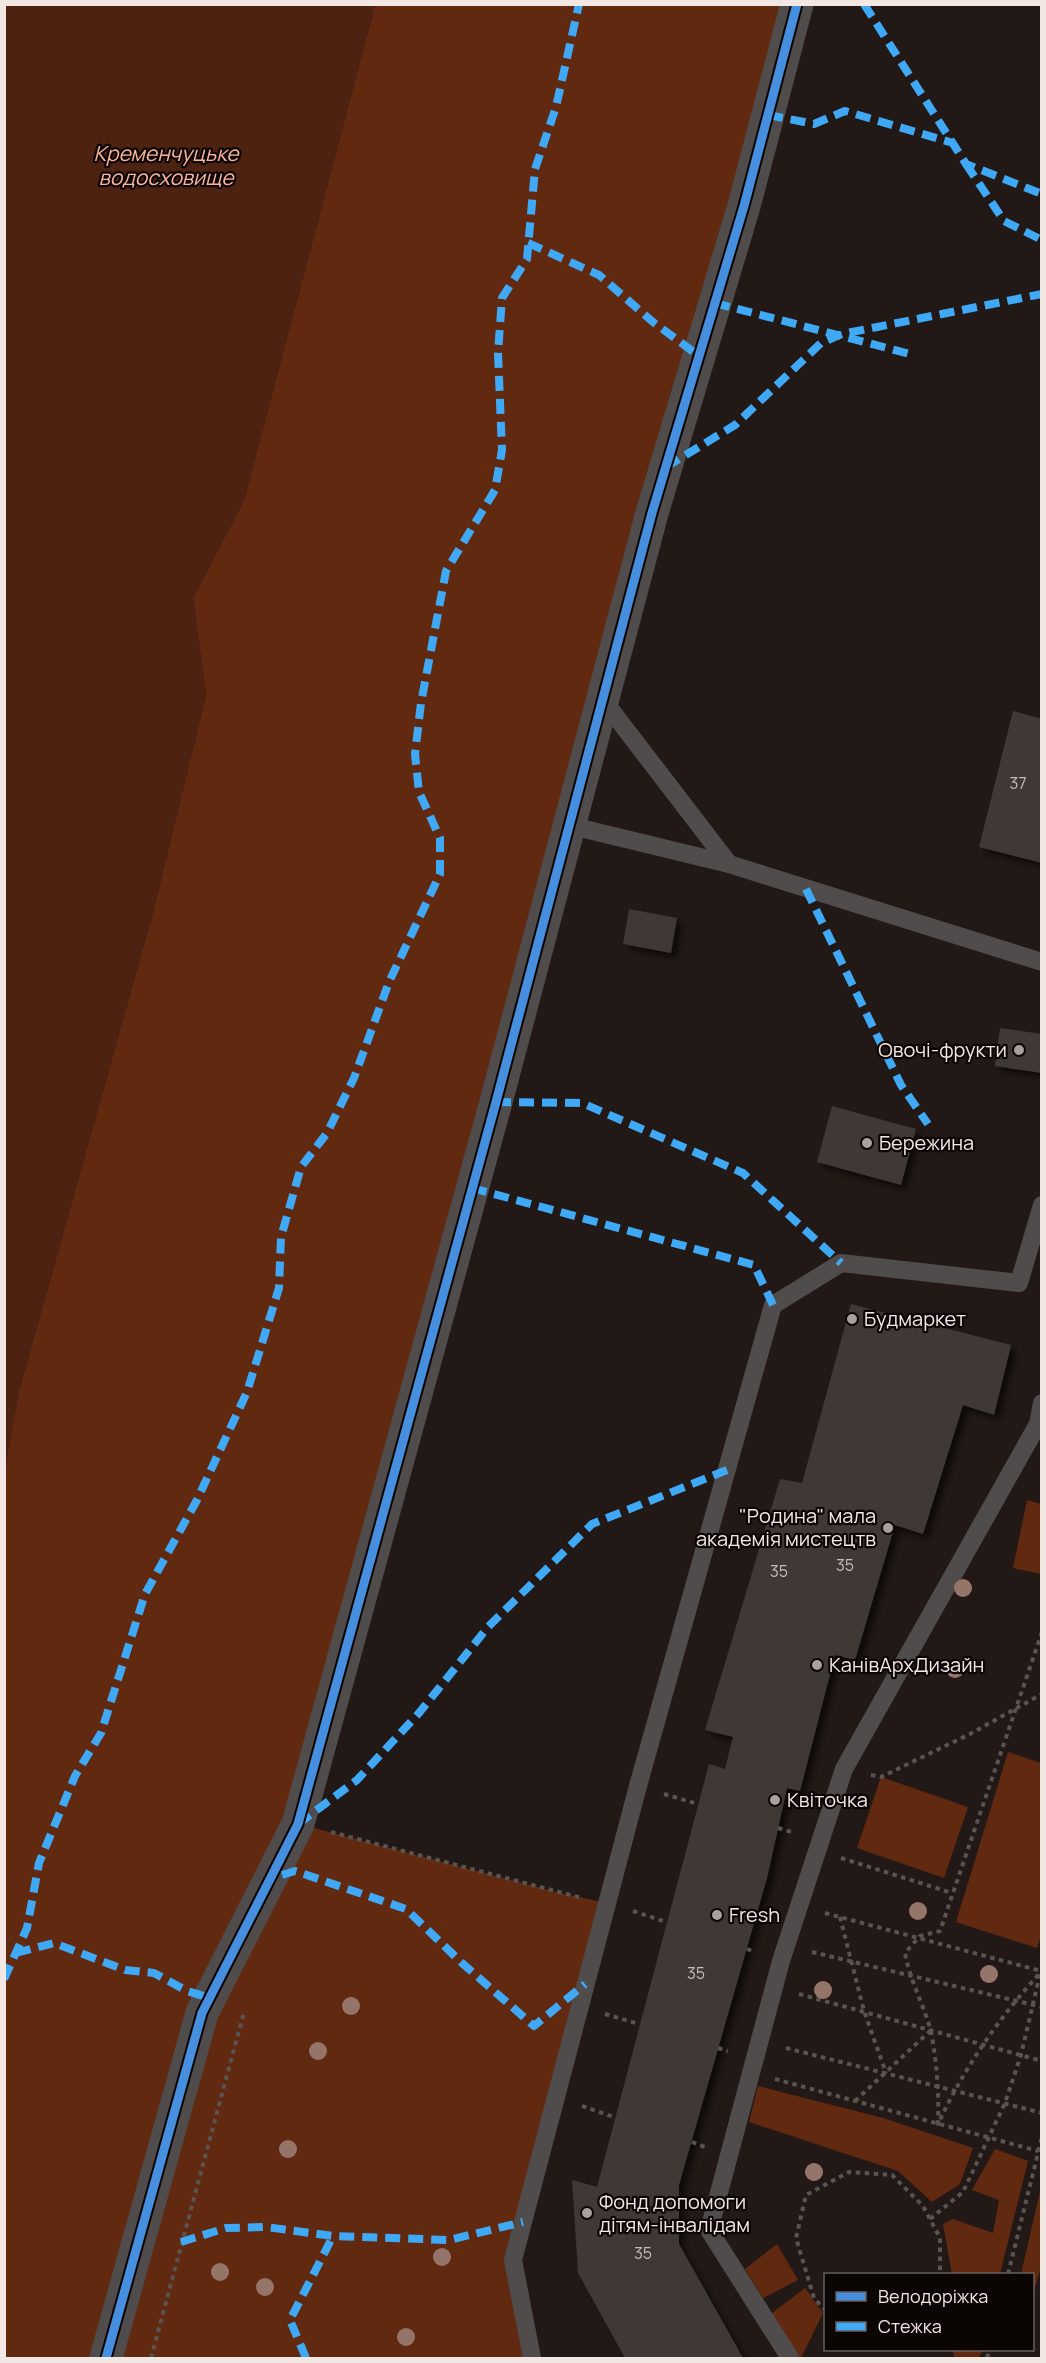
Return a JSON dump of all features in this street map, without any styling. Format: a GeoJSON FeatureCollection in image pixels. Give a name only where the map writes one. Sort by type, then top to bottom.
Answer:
{"type":"FeatureCollection","features":[{"type":"Feature","properties":{"kind":"street"},"geometry":{"type":"LineString","coordinates":[[105,2358],[202,2013],[298,1824],[496,1102],[652,513],[744,206],[797,4]]}},
{"type":"Feature","properties":{"kind":"lane"},"geometry":{"type":"LineString","coordinates":[[604,701],[729,864]]}},
{"type":"Feature","properties":{"kind":"lane"},"geometry":{"type":"LineString","coordinates":[[568,825],[729,864],[1041,962]]}},
{"type":"Feature","properties":{"kind":"lane"},"geometry":{"type":"LineString","coordinates":[[532,2358],[513,2260],[638,1786],[773,1305],[841,1263],[1019,1282],[1041,1205]]}},
{"type":"Feature","properties":{"kind":"lane"},"geometry":{"type":"LineString","coordinates":[[790,2358],[709,2230],[787,1946],[844,1769],[1038,1424],[1041,1403]]}},
{"type":"Feature","properties":{"kind":"path"},"geometry":{"type":"LineString","coordinates":[[938,2124],[939,2087],[930,2030],[910,1976],[905,1953],[920,1936],[940,1931],[1041,1632]]}},
{"type":"Feature","properties":{"kind":"path"},"geometry":{"type":"LineString","coordinates":[[844,1769],[881,1777],[970,1734],[1016,1706],[1041,1694]]}},
{"type":"Feature","properties":{"kind":"path"},"geometry":{"type":"LineString","coordinates":[[638,1786],[698,1804]]}},
{"type":"Feature","properties":{"kind":"path"},"geometry":{"type":"LineString","coordinates":[[298,1824],[560,1893]]}},
{"type":"Feature","properties":{"kind":"path"},"geometry":{"type":"LineString","coordinates":[[818,1851],[952,1893]]}},
{"type":"Feature","properties":{"kind":"path"},"geometry":{"type":"LineString","coordinates":[[607,1903],[666,1922]]}},
{"type":"Feature","properties":{"kind":"path"},"geometry":{"type":"LineString","coordinates":[[800,1906],[920,1936],[1041,1970]]}},
{"type":"Feature","properties":{"kind":"path"},"geometry":{"type":"LineString","coordinates":[[840,1917],[864,2011],[886,2074]]}},
{"type":"Feature","properties":{"kind":"path"},"geometry":{"type":"LineString","coordinates":[[787,1946],[1041,2007]]}},
{"type":"Feature","properties":{"kind":"path"},"geometry":{"type":"LineString","coordinates":[[938,2124],[953,2090],[983,2045],[1041,1970]]}},
{"type":"Feature","properties":{"kind":"path"},"geometry":{"type":"LineString","coordinates":[[930,2219],[963,2192],[1005,2103],[1021,2055],[1041,1970]]}},
{"type":"Feature","properties":{"kind":"path"},"geometry":{"type":"LineString","coordinates":[[775,1987],[1041,2061]]}},
{"type":"Feature","properties":{"kind":"path"},"geometry":{"type":"LineString","coordinates":[[151,2358],[244,2010]]}},
{"type":"Feature","properties":{"kind":"path"},"geometry":{"type":"LineString","coordinates":[[855,2101],[930,2030]]}},
{"type":"Feature","properties":{"kind":"path"},"geometry":{"type":"LineString","coordinates":[[760,2042],[1041,2113]]}},
{"type":"Feature","properties":{"kind":"path"},"geometry":{"type":"LineString","coordinates":[[751,2073],[1038,2151]]}},
{"type":"Feature","properties":{"kind":"path"},"geometry":{"type":"LineString","coordinates":[[555,2097],[614,2117]]}},
{"type":"Feature","properties":{"kind":"path"},"geometry":{"type":"LineString","coordinates":[[1008,2273],[1041,2137]]}},
{"type":"Feature","properties":{"kind":"path"},"geometry":{"type":"LineString","coordinates":[[824,2310],[814,2298],[796,2238],[806,2195],[849,2172],[892,2175],[923,2206],[940,2238],[940,2273]]}},
{"type":"Feature","properties":{"kind":"shaded area"},"geometry":{"type":"Polygon","coordinates":[[[375,5],[797,5],[299,1824],[560,1893],[607,1903],[513,2260],[532,2358],[5,2358],[4,1471],[19,1391],[153,912],[206,695],[193,598],[244,500],[375,5]]]}},
{"type":"Feature","properties":{"kind":"shaded area"},"geometry":{"type":"Polygon","coordinates":[[[1027,1500],[1041,1504],[1041,1574],[1013,1568],[1027,1500]]]}},
{"type":"Feature","properties":{"kind":"shaded area"},"geometry":{"type":"Polygon","coordinates":[[[1008,1752],[1041,1763],[1042,1932],[1037,1948],[956,1922],[1008,1752]]]}},
{"type":"Feature","properties":{"kind":"shaded area"},"geometry":{"type":"Polygon","coordinates":[[[881,1777],[968,1807],[944,1878],[857,1848],[881,1777]]]}},
{"type":"Feature","properties":{"kind":"shaded area"},"geometry":{"type":"Polygon","coordinates":[[[758,2086],[883,2118],[973,2148],[960,2184],[932,2202],[898,2171],[749,2122],[758,2086]]]}},
{"type":"Feature","properties":{"kind":"shaded area"},"geometry":{"type":"Polygon","coordinates":[[[995,2149],[1028,2161],[1000,2273],[952,2273],[943,2224],[953,2219],[993,2233],[999,2200],[972,2190],[995,2149]]]}},
{"type":"Feature","properties":{"kind":"shaded area"},"geometry":{"type":"Polygon","coordinates":[[[1041,2187],[1041,2267],[1034,2291],[1034,2273],[1021,2273],[1041,2187]]]}},
{"type":"Feature","properties":{"kind":"shaded area"},"geometry":{"type":"Polygon","coordinates":[[[777,2244],[798,2280],[763,2298],[745,2269],[777,2244]]]}},
{"type":"Feature","properties":{"kind":"shaded area"},"geometry":{"type":"Polygon","coordinates":[[[805,2288],[823,2313],[801,2358],[798,2358],[771,2314],[805,2288]]]}},
{"type":"Feature","properties":{"kind":"shaded area"},"geometry":{"type":"Polygon","coordinates":[[[953,2351],[982,2351],[979,2358],[954,2358],[953,2351]]]}},
{"type":"Feature","properties":{"kind":"water","name":"Кременчуцьке водосховище"},"geometry":{"type":"Polygon","coordinates":[[[5,4],[375,5],[244,500],[193,598],[206,695],[153,912],[19,1391],[5,1471],[5,4]]]}},
{"type":"Feature","properties":{"kind":"building"},"geometry":{"type":"Polygon","coordinates":[[[1013,711],[1042,719],[1042,863],[979,847],[1013,711]]]}},
{"type":"Feature","properties":{"kind":"building"},"geometry":{"type":"Polygon","coordinates":[[[629,909],[677,918],[671,953],[623,944],[629,909]]]}},
{"type":"Feature","properties":{"kind":"building","name":"Овочі-фрукти"},"geometry":{"type":"Polygon","coordinates":[[[1000,1028],[1042,1034],[1042,1073],[995,1066],[1000,1028]]]}},
{"type":"Feature","properties":{"kind":"building","name":"Бережина"},"geometry":{"type":"Polygon","coordinates":[[[832,1106],[916,1129],[901,1185],[817,1162],[832,1106]]]}},
{"type":"Feature","properties":{"kind":"building"},"geometry":{"type":"Polygon","coordinates":[[[851,1304],[1011,1345],[994,1415],[963,1405],[923,1534],[895,1525],[855,1660],[835,1655],[800,1791],[787,1788],[767,1878],[679,2185],[679,2244],[743,2358],[625,2358],[578,2273],[572,2180],[597,2187],[709,1764],[725,1769],[733,1737],[705,1730],[780,1479],[802,1483],[851,1304]]]}},
{"type":"Feature","properties":{"kind":"marked path"},"geometry":{"type":"LineString","coordinates":[[4,1979],[27,1928],[39,1863],[75,1776],[101,1733],[145,1594],[197,1500],[247,1392],[279,1288],[281,1237],[301,1167],[327,1133],[354,1078],[389,982],[440,874],[440,838],[419,792],[415,754],[421,703],[446,571],[495,490],[502,450],[498,353],[502,298],[527,259],[535,169],[556,107],[579,4]]}},
{"type":"Feature","properties":{"kind":"marked path"},"geometry":{"type":"LineString","coordinates":[[864,4],[966,164],[1042,194]]}},
{"type":"Feature","properties":{"kind":"marked path"},"geometry":{"type":"LineString","coordinates":[[768,115],[814,124],[845,111],[953,143]]}},
{"type":"Feature","properties":{"kind":"marked path"},"geometry":{"type":"LineString","coordinates":[[966,164],[1004,221],[1042,240]]}},
{"type":"Feature","properties":{"kind":"marked path"},"geometry":{"type":"LineString","coordinates":[[528,243],[599,275],[653,322],[699,356]]}},
{"type":"Feature","properties":{"kind":"marked path"},"geometry":{"type":"LineString","coordinates":[[666,467],[735,425],[821,343],[842,334],[1042,294]]}},
{"type":"Feature","properties":{"kind":"marked path"},"geometry":{"type":"LineString","coordinates":[[715,303],[914,355]]}},
{"type":"Feature","properties":{"kind":"marked path"},"geometry":{"type":"LineString","coordinates":[[806,889],[901,1085],[928,1124]]}},
{"type":"Feature","properties":{"kind":"marked path"},"geometry":{"type":"LineString","coordinates":[[496,1102],[582,1103],[743,1173],[841,1263]]}},
{"type":"Feature","properties":{"kind":"marked path"},"geometry":{"type":"LineString","coordinates":[[472,1188],[754,1265],[773,1305]]}},
{"type":"Feature","properties":{"kind":"marked path"},"geometry":{"type":"LineString","coordinates":[[298,1824],[357,1780],[419,1713],[488,1627],[592,1524],[727,1470]]}},
{"type":"Feature","properties":{"kind":"marked path"},"geometry":{"type":"LineString","coordinates":[[282,1875],[295,1871],[406,1909],[462,1963],[534,2026],[585,1984]]}},
{"type":"Feature","properties":{"kind":"marked path"},"geometry":{"type":"LineString","coordinates":[[16,1953],[54,1943],[125,1970],[154,1973],[187,1991],[210,1998]]}},
{"type":"Feature","properties":{"kind":"marked path"},"geometry":{"type":"LineString","coordinates":[[181,2242],[226,2228],[266,2227],[333,2236],[449,2240],[523,2222]]}},
{"type":"Feature","properties":{"kind":"marked path"},"geometry":{"type":"LineString","coordinates":[[306,2358],[290,2320],[333,2236]]}},
{"type":"Feature","properties":{"kind":"cycle path"},"geometry":{"type":"LineString","coordinates":[[106,2358],[202,2013],[298,1824],[496,1102],[652,513],[744,206],[797,4]]}},
{"type":"Feature","properties":{"kind":"place","name":"Овочі-фрукти"},"geometry":{"type":"Point","coordinates":[1019,1050]}},
{"type":"Feature","properties":{"kind":"place","name":"Бережина"},"geometry":{"type":"Point","coordinates":[867,1143]}},
{"type":"Feature","properties":{"kind":"place","name":"Будмаркет"},"geometry":{"type":"Point","coordinates":[852,1319]}},
{"type":"Feature","properties":{"kind":"place","name":"\"Родина\" мала академія мистецтв"},"geometry":{"type":"Point","coordinates":[888,1528]}},
{"type":"Feature","properties":{"kind":"place","name":"КанівАрхДизайн"},"geometry":{"type":"Point","coordinates":[817,1665]}},
{"type":"Feature","properties":{"kind":"place","name":"Квіточка"},"geometry":{"type":"Point","coordinates":[775,1800]}},
{"type":"Feature","properties":{"kind":"place","name":"Fresh"},"geometry":{"type":"Point","coordinates":[717,1915]}},
{"type":"Feature","properties":{"kind":"place","name":"Фонд допомоги дітям-інвалідам"},"geometry":{"type":"Point","coordinates":[587,2213]}}]}
